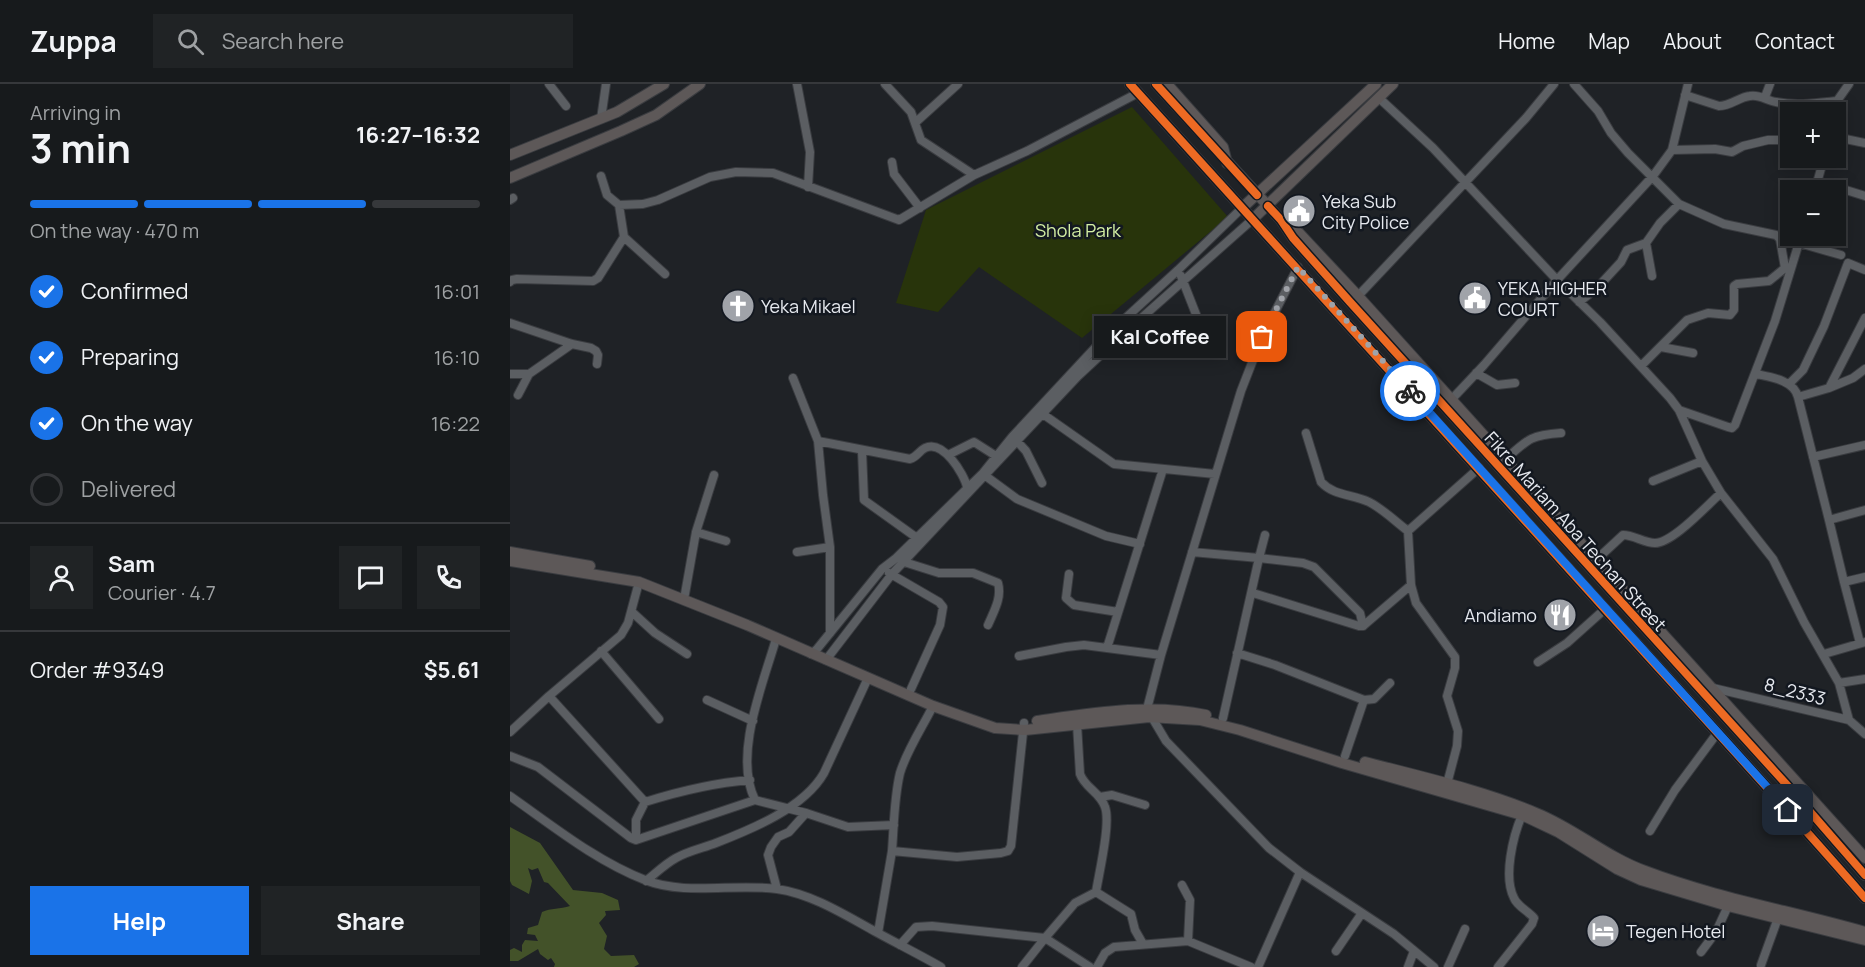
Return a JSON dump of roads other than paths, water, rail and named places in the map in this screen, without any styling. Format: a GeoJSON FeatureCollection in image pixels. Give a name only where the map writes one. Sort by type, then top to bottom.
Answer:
{"type":"FeatureCollection","features":[{"type":"Feature","properties":{"kind":"main road"},"geometry":{"type":"LineString","coordinates":[[513,151],[601,119],[638,101],[664,84]]}},
{"type":"Feature","properties":{"kind":"main road"},"geometry":{"type":"LineString","coordinates":[[510,178],[656,115],[700,84]]}},
{"type":"Feature","properties":{"kind":"main road","name":"Fikre Mariam Aba Techan Street"},"geometry":{"type":"LineString","coordinates":[[1130,84],[1431,414],[1865,898]]}},
{"type":"Feature","properties":{"kind":"main road","name":"Fikre Mariam Aba Techan Street"},"geometry":{"type":"LineString","coordinates":[[1156,84],[1281,220],[1293,238],[1446,402],[1865,875]]}},
{"type":"Feature","properties":{"kind":"main road"},"geometry":{"type":"LineString","coordinates":[[1167,84],[1223,147],[1227,163]]}},
{"type":"Feature","properties":{"kind":"main road"},"geometry":{"type":"LineString","coordinates":[[1253,219],[1393,84]]}},
{"type":"Feature","properties":{"kind":"main road"},"geometry":{"type":"LineString","coordinates":[[1242,208],[1371,86]]}},
{"type":"Feature","properties":{"kind":"main road"},"geometry":{"type":"LineString","coordinates":[[1281,220],[1299,233],[1358,296],[1446,402],[1506,459],[1865,858]]}},
{"type":"Feature","properties":{"kind":"main road"},"geometry":{"type":"LineString","coordinates":[[1431,414],[1446,402]]}},
{"type":"Feature","properties":{"kind":"main road"},"geometry":{"type":"LineString","coordinates":[[510,552],[639,582],[728,617],[776,639],[814,651]]}},
{"type":"Feature","properties":{"kind":"main road"},"geometry":{"type":"LineString","coordinates":[[510,561],[637,575],[814,651],[868,678],[933,706],[995,728],[1077,724],[1148,713],[1200,720],[1388,772],[1522,815],[1558,832],[1617,869],[1865,932]]}},
{"type":"Feature","properties":{"kind":"main road"},"geometry":{"type":"LineString","coordinates":[[827,657],[985,719],[1024,726],[1190,711],[1223,718],[1345,756],[1388,772],[1447,784],[1536,813],[1560,823],[1642,875],[1728,906],[1865,940]]}},
{"type":"Feature","properties":{"kind":"street"},"geometry":{"type":"LineString","coordinates":[[549,84],[566,106]]}},
{"type":"Feature","properties":{"kind":"street"},"geometry":{"type":"LineString","coordinates":[[601,119],[606,84]]}},
{"type":"Feature","properties":{"kind":"street"},"geometry":{"type":"LineString","coordinates":[[796,84],[810,152],[808,187]]}},
{"type":"Feature","properties":{"kind":"street"},"geometry":{"type":"LineString","coordinates":[[885,84],[911,112],[921,140],[974,175]]}},
{"type":"Feature","properties":{"kind":"street"},"geometry":{"type":"LineString","coordinates":[[916,122],[958,84]]}},
{"type":"Feature","properties":{"kind":"street"},"geometry":{"type":"LineString","coordinates":[[1358,296],[1523,121],[1554,84]]}},
{"type":"Feature","properties":{"kind":"street"},"geometry":{"type":"LineString","coordinates":[[1574,84],[1598,111],[1611,133],[1628,153],[1679,204],[1724,224],[1776,235],[1780,239],[1788,269]]}},
{"type":"Feature","properties":{"kind":"street"},"geometry":{"type":"LineString","coordinates":[[1446,402],[1476,373],[1557,280],[1653,176],[1672,150],[1688,84]]}},
{"type":"Feature","properties":{"kind":"street"},"geometry":{"type":"LineString","coordinates":[[1765,97],[1770,84]]}},
{"type":"Feature","properties":{"kind":"street"},"geometry":{"type":"LineString","coordinates":[[1828,102],[1837,101],[1849,84]]}},
{"type":"Feature","properties":{"kind":"street"},"geometry":{"type":"LineString","coordinates":[[619,205],[643,204],[658,200],[710,177],[736,172],[773,173],[899,220],[974,175],[1027,151],[1138,93]]}},
{"type":"Feature","properties":{"kind":"street"},"geometry":{"type":"LineString","coordinates":[[1685,95],[1719,106],[1752,95],[1765,97],[1780,103]]}},
{"type":"Feature","properties":{"kind":"street"},"geometry":{"type":"LineString","coordinates":[[1379,98],[1429,144],[1670,398],[1679,410],[1702,461],[1721,493],[1773,560],[1839,683],[1850,720]]}},
{"type":"Feature","properties":{"kind":"street"},"geometry":{"type":"LineString","coordinates":[[1846,139],[1865,143]]}},
{"type":"Feature","properties":{"kind":"street"},"geometry":{"type":"LineString","coordinates":[[1672,150],[1715,149],[1732,152],[1753,143],[1780,140]]}},
{"type":"Feature","properties":{"kind":"street"},"geometry":{"type":"LineString","coordinates":[[892,162],[894,174],[920,208]]}},
{"type":"Feature","properties":{"kind":"street"},"geometry":{"type":"LineString","coordinates":[[601,176],[607,195],[619,205],[624,237],[664,274]]}},
{"type":"Feature","properties":{"kind":"street"},"geometry":{"type":"LineString","coordinates":[[1846,192],[1865,196]]}},
{"type":"Feature","properties":{"kind":"street"},"geometry":{"type":"LineString","coordinates":[[1579,302],[1597,288],[1621,262],[1627,250],[1646,243],[1660,223],[1679,204]]}},
{"type":"Feature","properties":{"kind":"street"},"geometry":{"type":"LineString","coordinates":[[814,651],[882,569],[899,561],[985,475],[1106,336],[1242,208]]}},
{"type":"Feature","properties":{"kind":"street"},"geometry":{"type":"LineString","coordinates":[[1041,412],[1182,281],[1253,219]]}},
{"type":"Feature","properties":{"kind":"street"},"geometry":{"type":"LineString","coordinates":[[510,282],[517,279],[594,281],[624,237]]}},
{"type":"Feature","properties":{"kind":"street"},"geometry":{"type":"LineString","coordinates":[[1646,243],[1652,276]]}},
{"type":"Feature","properties":{"kind":"street"},"geometry":{"type":"LineString","coordinates":[[1679,410],[1732,428],[1738,419],[1775,321],[1788,269],[1797,246]]}},
{"type":"Feature","properties":{"kind":"street"},"geometry":{"type":"LineString","coordinates":[[1818,246],[1842,255]]}},
{"type":"Feature","properties":{"kind":"street"},"geometry":{"type":"LineString","coordinates":[[1789,384],[1803,370],[1824,326],[1848,263],[1865,270]]}},
{"type":"Feature","properties":{"kind":"street"},"geometry":{"type":"LineString","coordinates":[[1298,267],[1262,337],[1242,391],[1161,655],[1148,713],[1166,741],[1269,848],[1300,872],[1394,934],[1434,967]]}},
{"type":"Feature","properties":{"kind":"street"},"geometry":{"type":"LineString","coordinates":[[1641,366],[1688,320],[1708,313],[1730,315],[1734,310],[1734,286],[1737,284],[1769,281],[1788,269]]}},
{"type":"Feature","properties":{"kind":"street"},"geometry":{"type":"LineString","coordinates":[[1178,270],[1210,350]]}},
{"type":"Feature","properties":{"kind":"street"},"geometry":{"type":"LineString","coordinates":[[1829,388],[1865,318]]}},
{"type":"Feature","properties":{"kind":"street"},"geometry":{"type":"LineString","coordinates":[[510,323],[596,351],[597,364]]}},
{"type":"Feature","properties":{"kind":"street"},"geometry":{"type":"LineString","coordinates":[[518,395],[529,374],[572,344]]}},
{"type":"Feature","properties":{"kind":"street"},"geometry":{"type":"LineString","coordinates":[[1661,347],[1694,353]]}},
{"type":"Feature","properties":{"kind":"street"},"geometry":{"type":"LineString","coordinates":[[1798,397],[1853,378],[1865,369]]}},
{"type":"Feature","properties":{"kind":"street"},"geometry":{"type":"LineString","coordinates":[[1476,373],[1497,385],[1515,383]]}},
{"type":"Feature","properties":{"kind":"street"},"geometry":{"type":"LineString","coordinates":[[510,374],[529,374]]}},
{"type":"Feature","properties":{"kind":"street"},"geometry":{"type":"LineString","coordinates":[[1756,374],[1789,384],[1795,389],[1844,582],[1862,642],[1824,654]]}},
{"type":"Feature","properties":{"kind":"street"},"geometry":{"type":"LineString","coordinates":[[793,378],[818,441],[830,547],[830,633]]}},
{"type":"Feature","properties":{"kind":"street"},"geometry":{"type":"LineString","coordinates":[[1041,412],[1114,464],[1215,474]]}},
{"type":"Feature","properties":{"kind":"street"},"geometry":{"type":"LineString","coordinates":[[1306,433],[1321,482],[1326,488],[1369,502],[1408,531]]}},
{"type":"Feature","properties":{"kind":"street"},"geometry":{"type":"LineString","coordinates":[[1506,459],[1531,437],[1562,433]]}},
{"type":"Feature","properties":{"kind":"street"},"geometry":{"type":"LineString","coordinates":[[827,657],[917,538],[967,487],[985,475],[996,456],[1015,440]]}},
{"type":"Feature","properties":{"kind":"street"},"geometry":{"type":"LineString","coordinates":[[1015,440],[1026,451],[1042,483]]}},
{"type":"Feature","properties":{"kind":"street"},"geometry":{"type":"LineString","coordinates":[[818,441],[913,459],[925,448],[939,449],[948,455],[964,477],[967,487]]}},
{"type":"Feature","properties":{"kind":"street"},"geometry":{"type":"LineString","coordinates":[[948,455],[974,442],[996,456]]}},
{"type":"Feature","properties":{"kind":"street"},"geometry":{"type":"LineString","coordinates":[[1813,457],[1865,445]]}},
{"type":"Feature","properties":{"kind":"street"},"geometry":{"type":"LineString","coordinates":[[862,451],[862,496],[864,500],[917,538]]}},
{"type":"Feature","properties":{"kind":"street"},"geometry":{"type":"LineString","coordinates":[[1653,481],[1702,461]]}},
{"type":"Feature","properties":{"kind":"street"},"geometry":{"type":"LineString","coordinates":[[1107,648],[1162,468]]}},
{"type":"Feature","properties":{"kind":"street"},"geometry":{"type":"LineString","coordinates":[[1408,531],[1479,468]]}},
{"type":"Feature","properties":{"kind":"street"},"geometry":{"type":"LineString","coordinates":[[685,594],[696,532],[714,475]]}},
{"type":"Feature","properties":{"kind":"street"},"geometry":{"type":"LineString","coordinates":[[985,475],[1017,500],[1106,536],[1140,544]]}},
{"type":"Feature","properties":{"kind":"street"},"geometry":{"type":"LineString","coordinates":[[1596,560],[1623,535],[1651,543],[1660,542],[1685,526],[1721,493]]}},
{"type":"Feature","properties":{"kind":"street"},"geometry":{"type":"LineString","coordinates":[[1829,519],[1865,510]]}},
{"type":"Feature","properties":{"kind":"street"},"geometry":{"type":"LineString","coordinates":[[1408,531],[1411,585],[1416,603],[1455,657],[1455,668],[1447,696],[1458,731],[1457,746],[1447,784]]}},
{"type":"Feature","properties":{"kind":"street"},"geometry":{"type":"LineString","coordinates":[[696,532],[726,541]]}},
{"type":"Feature","properties":{"kind":"street"},"geometry":{"type":"LineString","coordinates":[[1223,718],[1253,593],[1264,535]]}},
{"type":"Feature","properties":{"kind":"street"},"geometry":{"type":"LineString","coordinates":[[797,552],[830,547]]}},
{"type":"Feature","properties":{"kind":"street"},"geometry":{"type":"LineString","coordinates":[[1192,552],[1303,563],[1314,567],[1360,613],[1363,626]]}},
{"type":"Feature","properties":{"kind":"street"},"geometry":{"type":"LineString","coordinates":[[899,561],[939,573],[973,573],[998,583],[1000,590],[997,604],[988,625]]}},
{"type":"Feature","properties":{"kind":"street"},"geometry":{"type":"LineString","coordinates":[[882,569],[939,602],[943,607],[940,625],[911,690]]}},
{"type":"Feature","properties":{"kind":"street"},"geometry":{"type":"LineString","coordinates":[[1069,574],[1066,598],[1068,601],[1118,612]]}},
{"type":"Feature","properties":{"kind":"street"},"geometry":{"type":"LineString","coordinates":[[1844,582],[1865,577]]}},
{"type":"Feature","properties":{"kind":"street"},"geometry":{"type":"LineString","coordinates":[[510,732],[621,634],[632,612],[639,582]]}},
{"type":"Feature","properties":{"kind":"street"},"geometry":{"type":"LineString","coordinates":[[1363,626],[1411,585]]}},
{"type":"Feature","properties":{"kind":"street"},"geometry":{"type":"LineString","coordinates":[[1253,593],[1363,626]]}},
{"type":"Feature","properties":{"kind":"street"},"geometry":{"type":"LineString","coordinates":[[1538,662],[1567,643],[1605,609]]}},
{"type":"Feature","properties":{"kind":"street"},"geometry":{"type":"LineString","coordinates":[[632,612],[655,633],[687,654]]}},
{"type":"Feature","properties":{"kind":"street"},"geometry":{"type":"LineString","coordinates":[[755,800],[747,755],[753,721],[776,639]]}},
{"type":"Feature","properties":{"kind":"street"},"geometry":{"type":"LineString","coordinates":[[1019,656],[1084,645],[1161,655]]}},
{"type":"Feature","properties":{"kind":"street"},"geometry":{"type":"LineString","coordinates":[[601,651],[659,719]]}},
{"type":"Feature","properties":{"kind":"street"},"geometry":{"type":"LineString","coordinates":[[1237,653],[1275,665],[1364,700],[1374,699],[1390,683]]}},
{"type":"Feature","properties":{"kind":"street"},"geometry":{"type":"LineString","coordinates":[[646,881],[676,858],[739,834],[788,808],[817,784],[868,678]]}},
{"type":"Feature","properties":{"kind":"street"},"geometry":{"type":"LineString","coordinates":[[1839,683],[1865,679]]}},
{"type":"Feature","properties":{"kind":"street","name":"8_2333"},"geometry":{"type":"LineString","coordinates":[[1713,688],[1850,720],[1865,734]]}},
{"type":"Feature","properties":{"kind":"street"},"geometry":{"type":"LineString","coordinates":[[549,696],[645,802]]}},
{"type":"Feature","properties":{"kind":"street"},"geometry":{"type":"LineString","coordinates":[[708,700],[753,721]]}},
{"type":"Feature","properties":{"kind":"street"},"geometry":{"type":"LineString","coordinates":[[1345,756],[1364,700]]}},
{"type":"Feature","properties":{"kind":"street"},"geometry":{"type":"LineString","coordinates":[[878,933],[892,851],[895,803],[902,767],[933,706]]}},
{"type":"Feature","properties":{"kind":"street"},"geometry":{"type":"LineString","coordinates":[[1077,724],[1080,774],[1086,786],[1100,796],[1107,815],[1096,892]]}},
{"type":"Feature","properties":{"kind":"street"},"geometry":{"type":"LineString","coordinates":[[892,851],[957,857],[1008,850],[1011,846],[1024,726]]}},
{"type":"Feature","properties":{"kind":"street"},"geometry":{"type":"LineString","coordinates":[[1650,831],[1675,790],[1718,732]]}},
{"type":"Feature","properties":{"kind":"street"},"geometry":{"type":"LineString","coordinates":[[510,756],[538,767],[636,840],[755,800],[848,826],[894,825]]}},
{"type":"Feature","properties":{"kind":"street"},"geometry":{"type":"LineString","coordinates":[[636,840],[636,820],[645,802],[717,783],[750,780]]}},
{"type":"Feature","properties":{"kind":"street"},"geometry":{"type":"LineString","coordinates":[[1100,796],[1112,795],[1145,805]]}},
{"type":"Feature","properties":{"kind":"street"},"geometry":{"type":"LineString","coordinates":[[510,796],[606,861],[646,881],[680,887],[777,889],[798,894],[826,906],[941,967]]}},
{"type":"Feature","properties":{"kind":"street"},"geometry":{"type":"LineString","coordinates":[[777,889],[768,855],[771,847],[778,837],[789,832],[806,813]]}},
{"type":"Feature","properties":{"kind":"street"},"geometry":{"type":"LineString","coordinates":[[1498,967],[1532,924],[1534,918],[1516,902],[1510,882],[1516,831],[1522,815]]}},
{"type":"Feature","properties":{"kind":"street"},"geometry":{"type":"LineString","coordinates":[[1258,967],[1300,872]]}},
{"type":"Feature","properties":{"kind":"street"},"geometry":{"type":"LineString","coordinates":[[1182,885],[1190,900],[1188,941]]}},
{"type":"Feature","properties":{"kind":"street"},"geometry":{"type":"LineString","coordinates":[[1022,967],[1075,903],[1096,892]]}},
{"type":"Feature","properties":{"kind":"street"},"geometry":{"type":"LineString","coordinates":[[1096,892],[1131,914],[1135,930],[1143,944]]}},
{"type":"Feature","properties":{"kind":"street"},"geometry":{"type":"LineString","coordinates":[[1701,952],[1716,932],[1728,906]]}},
{"type":"Feature","properties":{"kind":"street"},"geometry":{"type":"LineString","coordinates":[[1336,951],[1362,913]]}},
{"type":"Feature","properties":{"kind":"street"},"geometry":{"type":"LineString","coordinates":[[1761,964],[1778,918]]}},
{"type":"Feature","properties":{"kind":"street"},"geometry":{"type":"LineString","coordinates":[[900,945],[916,927],[932,926],[1045,938],[1090,967]]}},
{"type":"Feature","properties":{"kind":"street"},"geometry":{"type":"LineString","coordinates":[[1448,967],[1465,929]]}},
{"type":"Feature","properties":{"kind":"street"},"geometry":{"type":"LineString","coordinates":[[1097,967],[1109,949],[1188,941],[1251,967]]}},
{"type":"Feature","properties":{"kind":"street"},"geometry":{"type":"LineString","coordinates":[[1407,967],[1414,951]]}},
{"type":"Feature","properties":{"kind":"place","name":"Yeka Sub City Police"},"geometry":{"type":"Point","coordinates":[1299,211]}},
{"type":"Feature","properties":{"kind":"place","name":"YEKA HIGHER COURT"},"geometry":{"type":"Point","coordinates":[1475,298]}},
{"type":"Feature","properties":{"kind":"place","name":"Yeka Mikael"},"geometry":{"type":"Point","coordinates":[738,306]}},
{"type":"Feature","properties":{"kind":"place","name":"Kal Coffee"},"geometry":{"type":"Point","coordinates":[1262,337]}},
{"type":"Feature","properties":{"kind":"place","name":"Andiamo"},"geometry":{"type":"Point","coordinates":[1560,615]}},
{"type":"Feature","properties":{"kind":"place","name":"Tegen Hotel"},"geometry":{"type":"Point","coordinates":[1603,931]}},
{"type":"Feature","properties":{"kind":"park label","name":"Shola Park"},"geometry":{"type":"Point","coordinates":[1078,230]}}]}
